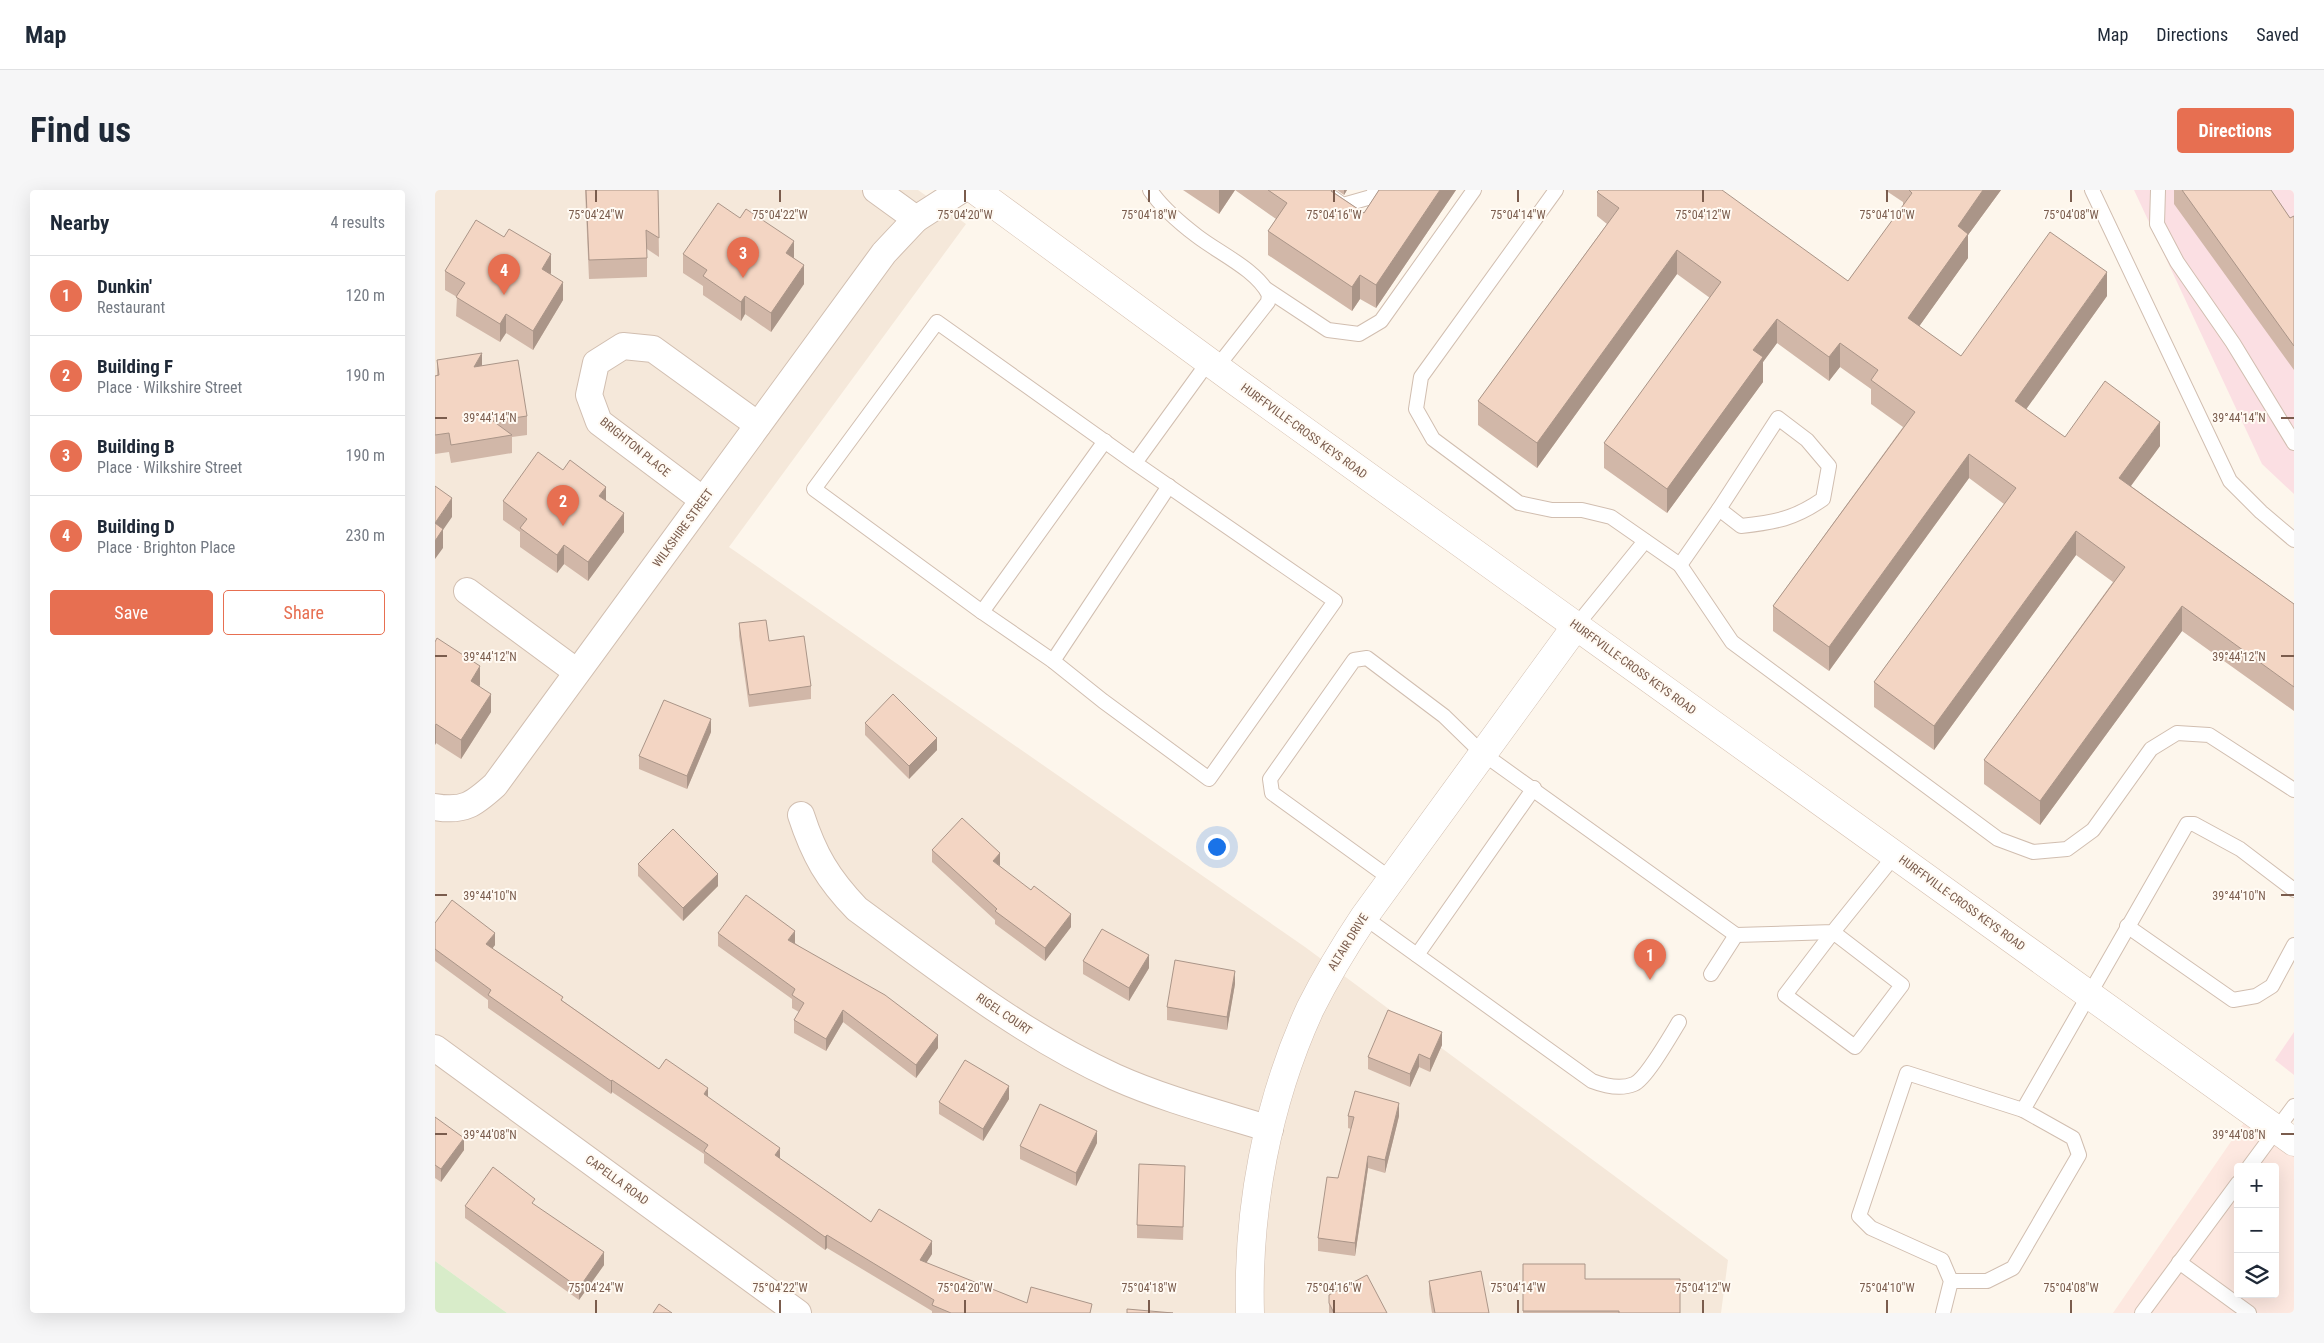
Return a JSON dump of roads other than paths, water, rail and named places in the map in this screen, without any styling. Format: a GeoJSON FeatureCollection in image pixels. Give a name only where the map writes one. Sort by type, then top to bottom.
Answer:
{"type":"FeatureCollection","features":[{"type":"Feature","properties":{"kind":"main road","name":"HURFFVILLE-CROSS KEYS ROAD"},"geometry":{"type":"LineString","coordinates":[[975,190],[1576,626],[2286,1135]]}},
{"type":"Feature","properties":{"kind":"main road","name":"ALTAIR DRIVE"},"geometry":{"type":"LineString","coordinates":[[1250,1313],[1251,1238],[1256,1195],[1270,1129],[1289,1063],[1310,1010],[1340,953],[1364,917],[1576,626]]}},
{"type":"Feature","properties":{"kind":"street"},"geometry":{"type":"LineString","coordinates":[[876,190],[917,220]]}},
{"type":"Feature","properties":{"kind":"street","name":"WILKSHIRE STREET"},"geometry":{"type":"LineString","coordinates":[[435,807],[452,810],[475,803],[495,785],[884,253],[917,220],[961,190]]}},
{"type":"Feature","properties":{"kind":"street","name":"BRIGHTON PLACE"},"geometry":{"type":"LineString","coordinates":[[703,500],[599,422],[589,395],[596,363],[623,346],[653,349],[758,424]]}},
{"type":"Feature","properties":{"kind":"street"},"geometry":{"type":"LineString","coordinates":[[467,590],[577,672]]}},
{"type":"Feature","properties":{"kind":"street","name":"RIGEL COURT"},"geometry":{"type":"LineString","coordinates":[[801,815],[816,856],[839,890],[857,909],[1008,1018],[1062,1050],[1116,1077],[1180,1101],[1270,1129]]}},
{"type":"Feature","properties":{"kind":"street","name":"CAPELLA ROAD"},"geometry":{"type":"LineString","coordinates":[[435,1048],[798,1313]]}},
{"type":"Feature","properties":{"kind":"lane"},"geometry":{"type":"LineString","coordinates":[[1150,190],[1158,201],[1211,246],[1250,273],[1266,289],[1328,330],[1359,334],[1381,321],[1474,190]]}},
{"type":"Feature","properties":{"kind":"lane"},"geometry":{"type":"LineString","coordinates":[[1322,190],[1343,205],[1371,197],[1376,190]]}},
{"type":"Feature","properties":{"kind":"lane"},"geometry":{"type":"LineString","coordinates":[[1555,190],[1421,377],[1416,409],[1433,439],[1519,503],[1553,510],[1582,510],[1611,517],[1680,565],[1732,642],[1998,839],[2033,852],[2067,849],[2093,830],[2151,749],[2177,733],[2209,734],[2294,790]]}},
{"type":"Feature","properties":{"kind":"lane"},"geometry":{"type":"LineString","coordinates":[[2092,190],[2230,481],[2261,512],[2294,540]]}},
{"type":"Feature","properties":{"kind":"lane"},"geometry":{"type":"LineString","coordinates":[[2158,190],[2157,224],[2177,262],[2233,343],[2294,443]]}},
{"type":"Feature","properties":{"kind":"lane"},"geometry":{"type":"LineString","coordinates":[[1135,463],[1213,364],[1268,302],[1269,295],[1266,289]]}},
{"type":"Feature","properties":{"kind":"lane"},"geometry":{"type":"LineString","coordinates":[[937,322],[1135,463],[1335,601],[1209,779],[1103,702],[1053,662],[814,489],[937,322]]}},
{"type":"Feature","properties":{"kind":"lane"},"geometry":{"type":"LineString","coordinates":[[1680,565],[1778,418],[1807,440],[1829,466],[1823,498],[1801,514],[1773,523],[1741,526],[1719,509]]}},
{"type":"Feature","properties":{"kind":"lane"},"geometry":{"type":"LineString","coordinates":[[982,612],[1105,441]]}},
{"type":"Feature","properties":{"kind":"lane"},"geometry":{"type":"LineString","coordinates":[[1053,662],[1169,486]]}},
{"type":"Feature","properties":{"kind":"lane"},"geometry":{"type":"LineString","coordinates":[[1576,626],[1645,541]]}},
{"type":"Feature","properties":{"kind":"lane"},"geometry":{"type":"LineString","coordinates":[[1391,880],[1272,793],[1270,779],[1354,660],[1367,658],[1444,716],[1482,753],[1534,788],[1736,935],[1833,932],[1902,985],[1855,1047],[1785,995],[1833,932],[1895,854]]}},
{"type":"Feature","properties":{"kind":"lane"},"geometry":{"type":"LineString","coordinates":[[1417,955],[1534,788]]}},
{"type":"Feature","properties":{"kind":"lane"},"geometry":{"type":"LineString","coordinates":[[2023,1110],[2187,824],[2194,824],[2240,849],[2294,890]]}},
{"type":"Feature","properties":{"kind":"lane"},"geometry":{"type":"LineString","coordinates":[[1364,917],[1592,1081],[1606,1086],[1619,1087],[1635,1084],[1647,1070],[1679,1022]]}},
{"type":"Feature","properties":{"kind":"lane"},"geometry":{"type":"LineString","coordinates":[[2127,926],[2233,1000],[2256,996],[2272,986],[2294,945]]}},
{"type":"Feature","properties":{"kind":"lane"},"geometry":{"type":"LineString","coordinates":[[1711,974],[1736,935]]}},
{"type":"Feature","properties":{"kind":"lane"},"geometry":{"type":"LineString","coordinates":[[1943,1313],[1951,1281],[1942,1260],[1871,1228],[1859,1216],[1907,1073],[2023,1110],[2073,1138],[2079,1156],[2013,1268],[1987,1281],[1951,1281]]}},
{"type":"Feature","properties":{"kind":"lane"},"geometry":{"type":"LineString","coordinates":[[2254,1163],[2286,1135],[2294,1106]]}},
{"type":"Feature","properties":{"kind":"lane"},"geometry":{"type":"LineString","coordinates":[[2141,1313],[2234,1187]]}},
{"type":"Feature","properties":{"kind":"lane"},"geometry":{"type":"LineString","coordinates":[[2179,1262],[2249,1313]]}},
{"type":"Feature","properties":{"kind":"place","name":"Building B"},"geometry":{"type":"Point","coordinates":[743,278]}},
{"type":"Feature","properties":{"kind":"place","name":"Building D"},"geometry":{"type":"Point","coordinates":[504,295]}},
{"type":"Feature","properties":{"kind":"place","name":"Building F"},"geometry":{"type":"Point","coordinates":[563,526]}},
{"type":"Feature","properties":{"kind":"place","name":"Dunkin'"},"geometry":{"type":"Point","coordinates":[1650,980]}}]}
